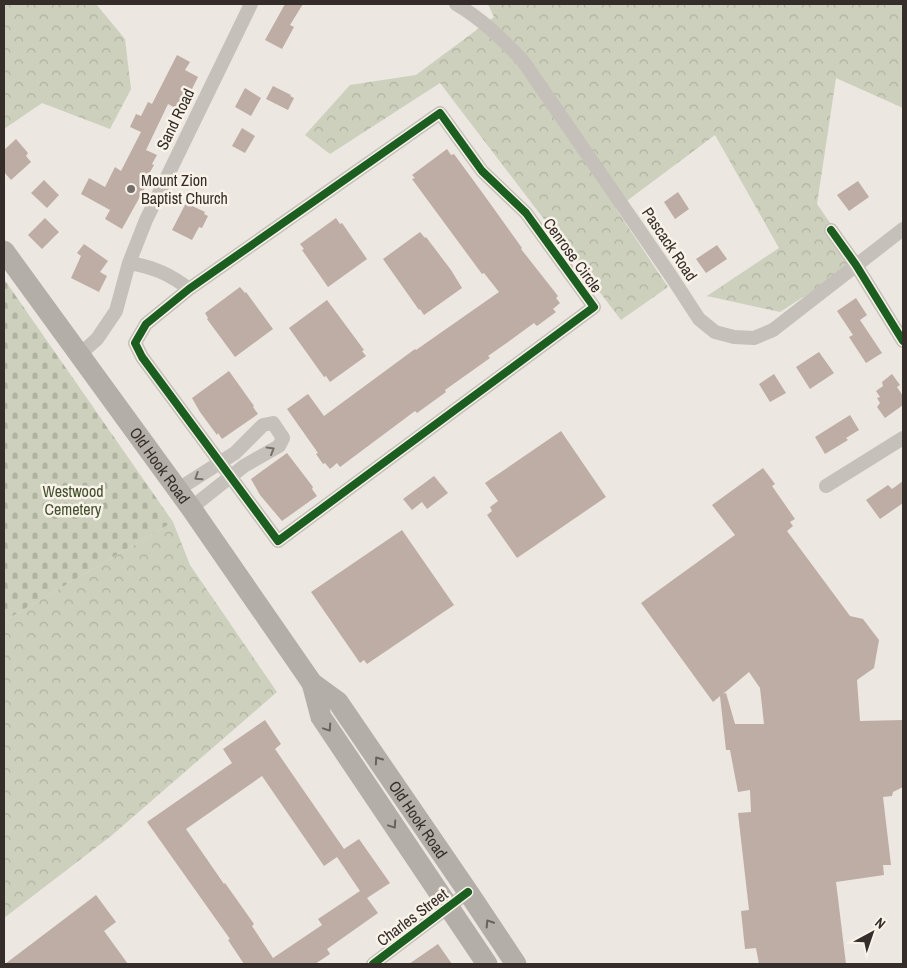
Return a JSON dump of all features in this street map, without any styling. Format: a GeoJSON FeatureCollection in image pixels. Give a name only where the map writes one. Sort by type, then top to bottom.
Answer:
{"type":"FeatureCollection","features":[{"type":"Feature","properties":{"kind":"main road","name":"Old Hook Road"},"geometry":{"type":"LineString","coordinates":[[4,251],[190,508],[312,683],[338,702],[516,964]]}},
{"type":"Feature","properties":{"kind":"main road","name":"Old Hook Road"},"geometry":{"type":"LineString","coordinates":[[312,683],[320,718],[487,964]]}},
{"type":"Feature","properties":{"kind":"street","name":"Sand Road"},"geometry":{"type":"LineString","coordinates":[[80,355],[97,339],[116,311],[129,263],[146,220],[251,4]]}},
{"type":"Feature","properties":{"kind":"street","name":"Pascack Road"},"geometry":{"type":"LineString","coordinates":[[456,4],[471,13],[498,35],[523,61],[699,319],[715,332],[734,338],[754,338],[772,330],[903,229]]}},
{"type":"Feature","properties":{"kind":"street","name":"Cenrose Circle"},"geometry":{"type":"LineString","coordinates":[[440,114],[482,171],[526,213],[594,307],[278,541],[142,357],[135,343],[146,324],[188,289],[440,114]]}},
{"type":"Feature","properties":{"kind":"street"},"geometry":{"type":"LineString","coordinates":[[831,230],[856,266],[903,342]]}},
{"type":"Feature","properties":{"kind":"street"},"geometry":{"type":"LineString","coordinates":[[129,263],[151,267],[175,278],[188,289]]}},
{"type":"Feature","properties":{"kind":"street"},"geometry":{"type":"LineString","coordinates":[[176,490],[235,453],[263,425],[272,423],[278,430],[283,438],[279,446],[244,466],[190,508]]}},
{"type":"Feature","properties":{"kind":"street"},"geometry":{"type":"LineString","coordinates":[[826,486],[903,438]]}},
{"type":"Feature","properties":{"kind":"street","name":"Charles Street"},"geometry":{"type":"LineString","coordinates":[[373,964],[468,892]]}},
{"type":"Feature","properties":{"kind":"green space"},"geometry":{"type":"Polygon","coordinates":[[[4,4],[96,4],[125,39],[131,89],[110,129],[42,103],[4,129],[4,4]]]}},
{"type":"Feature","properties":{"kind":"green space"},"geometry":{"type":"Polygon","coordinates":[[[488,4],[903,4],[903,108],[836,78],[817,204],[857,262],[780,312],[707,296],[779,248],[715,135],[616,209],[668,287],[621,320],[440,83],[330,154],[305,135],[350,85],[416,75],[494,17],[488,4]]]}},
{"type":"Feature","properties":{"kind":"green space","name":"Westwood Cemetery"},"geometry":{"type":"Polygon","coordinates":[[[4,279],[173,522],[4,621],[4,279]]]}},
{"type":"Feature","properties":{"kind":"green space"},"geometry":{"type":"Polygon","coordinates":[[[173,522],[190,565],[277,692],[111,836],[4,918],[4,621],[173,522]]]}},
{"type":"Feature","properties":{"kind":"building"},"geometry":{"type":"Polygon","coordinates":[[[285,4],[303,4],[290,25],[294,27],[282,49],[265,40],[285,4]]]}},
{"type":"Feature","properties":{"kind":"building"},"geometry":{"type":"Polygon","coordinates":[[[177,55],[190,62],[185,70],[198,77],[181,111],[168,104],[146,150],[157,155],[152,164],[154,165],[144,183],[147,184],[122,229],[105,219],[110,210],[81,194],[89,178],[105,187],[115,167],[121,171],[141,132],[130,127],[136,114],[141,116],[148,102],[152,104],[177,55]]]}},
{"type":"Feature","properties":{"kind":"building"},"geometry":{"type":"Polygon","coordinates":[[[273,86],[294,98],[288,110],[266,99],[273,86]]]}},
{"type":"Feature","properties":{"kind":"building"},"geometry":{"type":"Polygon","coordinates":[[[245,88],[261,98],[251,116],[235,107],[245,88]]]}},
{"type":"Feature","properties":{"kind":"building"},"geometry":{"type":"Polygon","coordinates":[[[242,128],[255,136],[245,153],[232,146],[242,128]]]}},
{"type":"Feature","properties":{"kind":"building"},"geometry":{"type":"Polygon","coordinates":[[[16,139],[28,153],[26,156],[31,162],[11,180],[4,172],[4,150],[16,139]]]}},
{"type":"Feature","properties":{"kind":"building"},"geometry":{"type":"Polygon","coordinates":[[[447,149],[451,155],[454,154],[521,249],[558,296],[556,298],[560,303],[553,309],[556,312],[537,326],[534,323],[488,356],[490,358],[445,390],[446,392],[417,413],[415,411],[340,467],[337,463],[330,469],[325,463],[323,464],[316,454],[318,453],[287,409],[308,394],[324,416],[415,349],[499,292],[484,273],[482,274],[412,179],[415,178],[412,175],[447,149]]]}},
{"type":"Feature","properties":{"kind":"building"},"geometry":{"type":"Polygon","coordinates":[[[44,180],[59,195],[47,208],[31,193],[44,180]]]}},
{"type":"Feature","properties":{"kind":"building"},"geometry":{"type":"Polygon","coordinates":[[[858,181],[869,197],[849,211],[837,195],[858,181]]]}},
{"type":"Feature","properties":{"kind":"building"},"geometry":{"type":"Polygon","coordinates":[[[678,192],[689,209],[675,219],[664,202],[678,192]]]}},
{"type":"Feature","properties":{"kind":"building"},"geometry":{"type":"Polygon","coordinates":[[[186,203],[205,212],[204,214],[208,216],[202,228],[199,227],[192,240],[172,230],[186,203]]]}},
{"type":"Feature","properties":{"kind":"building"},"geometry":{"type":"Polygon","coordinates":[[[45,218],[59,232],[42,249],[28,235],[45,218]]]}},
{"type":"Feature","properties":{"kind":"building"},"geometry":{"type":"Polygon","coordinates":[[[336,218],[340,224],[342,223],[367,259],[328,287],[302,250],[304,249],[300,244],[336,218]]]}},
{"type":"Feature","properties":{"kind":"building"},"geometry":{"type":"Polygon","coordinates":[[[420,232],[451,270],[462,288],[424,315],[383,259],[420,232]]]}},
{"type":"Feature","properties":{"kind":"building"},"geometry":{"type":"Polygon","coordinates":[[[84,244],[108,261],[100,272],[107,276],[99,292],[71,278],[81,256],[77,253],[84,244]]]}},
{"type":"Feature","properties":{"kind":"building"},"geometry":{"type":"Polygon","coordinates":[[[717,245],[727,259],[706,273],[696,259],[717,245]]]}},
{"type":"Feature","properties":{"kind":"building"},"geometry":{"type":"Polygon","coordinates":[[[240,287],[246,292],[273,329],[235,357],[207,319],[205,313],[240,287]]]}},
{"type":"Feature","properties":{"kind":"building"},"geometry":{"type":"Polygon","coordinates":[[[856,298],[867,315],[860,320],[882,353],[866,363],[849,337],[853,335],[837,311],[856,298]]]}},
{"type":"Feature","properties":{"kind":"building"},"geometry":{"type":"Polygon","coordinates":[[[327,300],[364,350],[362,351],[366,356],[330,382],[326,376],[324,377],[289,328],[327,300]]]}},
{"type":"Feature","properties":{"kind":"building"},"geometry":{"type":"Polygon","coordinates":[[[819,352],[834,373],[810,389],[796,367],[819,352]]]}},
{"type":"Feature","properties":{"kind":"building"},"geometry":{"type":"Polygon","coordinates":[[[229,371],[258,414],[222,439],[200,412],[192,398],[229,371]]]}},
{"type":"Feature","properties":{"kind":"building"},"geometry":{"type":"Polygon","coordinates":[[[774,374],[786,393],[770,402],[759,384],[774,374]]]}},
{"type":"Feature","properties":{"kind":"building"},"geometry":{"type":"Polygon","coordinates":[[[892,374],[900,385],[897,387],[903,396],[903,405],[885,418],[877,407],[880,403],[877,398],[880,397],[876,391],[883,386],[882,382],[892,374]]]}},
{"type":"Feature","properties":{"kind":"building"},"geometry":{"type":"Polygon","coordinates":[[[850,415],[859,430],[846,438],[848,440],[825,454],[815,437],[850,415]]]}},
{"type":"Feature","properties":{"kind":"building"},"geometry":{"type":"Polygon","coordinates":[[[561,431],[606,497],[517,558],[487,515],[492,511],[490,507],[498,501],[485,483],[561,431]]]}},
{"type":"Feature","properties":{"kind":"building"},"geometry":{"type":"Polygon","coordinates":[[[287,453],[313,487],[312,489],[317,496],[282,521],[260,495],[251,479],[287,453]]]}},
{"type":"Feature","properties":{"kind":"building"},"geometry":{"type":"Polygon","coordinates":[[[763,468],[775,484],[772,486],[795,519],[790,522],[793,526],[787,531],[850,616],[863,619],[879,640],[874,668],[857,680],[860,721],[903,720],[903,787],[893,792],[892,796],[883,797],[891,865],[883,865],[884,875],[836,882],[846,964],[759,964],[756,948],[745,949],[741,911],[749,910],[738,813],[751,812],[750,790],[738,792],[730,750],[726,750],[720,696],[713,702],[641,603],[735,535],[712,505],[763,468]],[[749,672],[723,694],[726,693],[735,724],[764,724],[760,688],[749,672]]]}},
{"type":"Feature","properties":{"kind":"building"},"geometry":{"type":"Polygon","coordinates":[[[434,476],[448,493],[427,509],[422,502],[412,510],[403,499],[434,476]]]}},
{"type":"Feature","properties":{"kind":"building"},"geometry":{"type":"Polygon","coordinates":[[[903,481],[903,503],[880,519],[866,500],[888,485],[892,489],[903,481]]]}},
{"type":"Feature","properties":{"kind":"building"},"geometry":{"type":"Polygon","coordinates":[[[402,530],[454,605],[367,664],[364,660],[360,663],[311,592],[402,530]]]}},
{"type":"Feature","properties":{"kind":"building"},"geometry":{"type":"Polygon","coordinates":[[[265,720],[281,744],[275,749],[344,849],[359,839],[390,883],[367,898],[378,913],[327,949],[330,954],[315,964],[244,964],[228,940],[230,939],[147,822],[232,763],[223,749],[265,720]],[[262,776],[186,829],[254,924],[252,926],[273,958],[322,925],[318,919],[360,891],[337,857],[324,866],[262,776]]]}},
{"type":"Feature","properties":{"kind":"building"},"geometry":{"type":"Polygon","coordinates":[[[96,895],[116,922],[104,931],[128,964],[5,964],[96,895]]]}},
{"type":"Feature","properties":{"kind":"building"},"geometry":{"type":"Polygon","coordinates":[[[438,944],[452,964],[409,964],[438,944]]]}},
{"type":"Feature","properties":{"kind":"cycle path"},"geometry":{"type":"LineString","coordinates":[[440,113],[482,171],[526,213],[594,307],[278,541],[142,357],[135,343],[146,324],[189,289],[440,113]]}},
{"type":"Feature","properties":{"kind":"cycle path"},"geometry":{"type":"LineString","coordinates":[[831,230],[856,265],[903,341]]}},
{"type":"Feature","properties":{"kind":"cycle path"},"geometry":{"type":"LineString","coordinates":[[373,964],[468,892]]}},
{"type":"Feature","properties":{"kind":"place","name":"Mount Zion Baptist Church"},"geometry":{"type":"Point","coordinates":[131,189]}}]}
